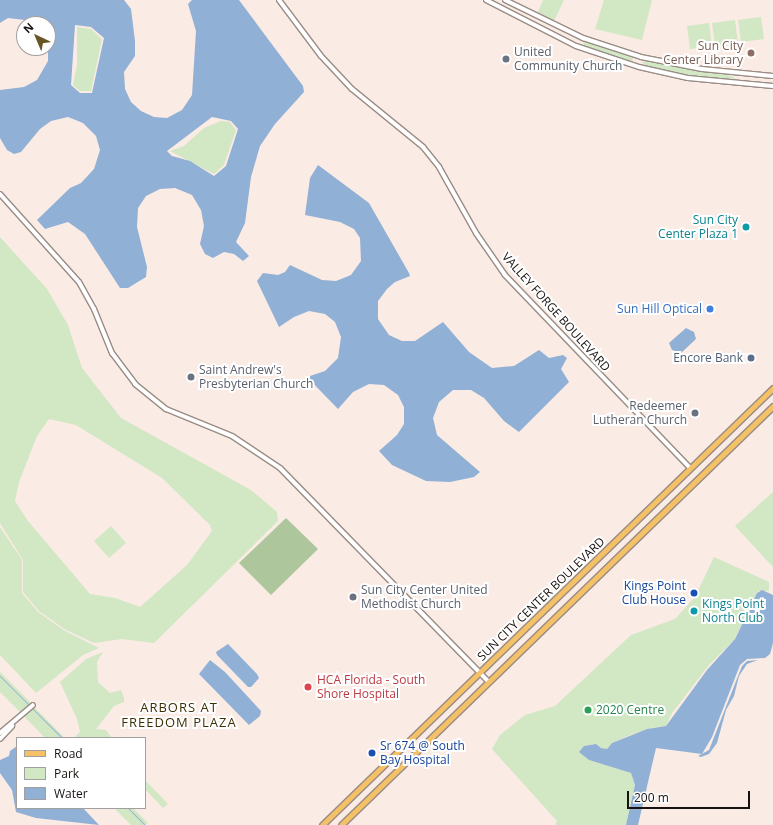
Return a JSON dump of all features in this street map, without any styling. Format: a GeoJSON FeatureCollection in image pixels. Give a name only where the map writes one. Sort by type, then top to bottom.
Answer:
{"type":"FeatureCollection","features":[{"type":"Feature","properties":{"kind":"main road","name":"SUN CITY CENTER BOULEVARD"},"geometry":{"type":"LineString","coordinates":[[322,825],[773,388]]}},
{"type":"Feature","properties":{"kind":"main road","name":"SUN CITY CENTER BOULEVARD"},"geometry":{"type":"LineString","coordinates":[[341,825],[773,406]]}},
{"type":"Feature","properties":{"kind":"street","name":"VALLEY FORGE BOULEVARD"},"geometry":{"type":"LineString","coordinates":[[279,0],[336,74],[364,101],[408,134],[439,167],[476,233],[505,275],[690,468]]}},
{"type":"Feature","properties":{"kind":"street"},"geometry":{"type":"LineString","coordinates":[[486,0],[576,46],[639,67],[688,78],[773,86]]}},
{"type":"Feature","properties":{"kind":"street"},"geometry":{"type":"LineString","coordinates":[[505,0],[580,36],[641,56],[688,67],[773,76]]}},
{"type":"Feature","properties":{"kind":"street"},"geometry":{"type":"LineString","coordinates":[[576,46],[580,36]]}},
{"type":"Feature","properties":{"kind":"street"},"geometry":{"type":"LineString","coordinates":[[0,194],[79,282],[94,309],[112,353],[135,384],[166,409],[232,436],[280,468],[490,682]]}},
{"type":"Feature","properties":{"kind":"street"},"geometry":{"type":"LineString","coordinates":[[0,733],[33,705]]}},
{"type":"Feature","properties":{"kind":"street"},"geometry":{"type":"LineString","coordinates":[[0,739],[19,718]]}},
{"type":"Feature","properties":{"kind":"green space"},"geometry":{"type":"Polygon","coordinates":[[[543,0],[564,0],[554,21],[538,12],[543,0]]]}},
{"type":"Feature","properties":{"kind":"green space"},"geometry":{"type":"Polygon","coordinates":[[[604,0],[652,0],[642,40],[595,29],[604,0]]]}},
{"type":"Feature","properties":{"kind":"green space"},"geometry":{"type":"Polygon","coordinates":[[[761,17],[764,39],[741,42],[738,20],[761,17]]]}},
{"type":"Feature","properties":{"kind":"green space"},"geometry":{"type":"Polygon","coordinates":[[[735,20],[738,43],[715,46],[712,23],[735,20]]]}},
{"type":"Feature","properties":{"kind":"green space"},"geometry":{"type":"Polygon","coordinates":[[[709,23],[712,46],[690,49],[687,26],[709,23]]]}},
{"type":"Feature","properties":{"kind":"green space"},"geometry":{"type":"Polygon","coordinates":[[[77,27],[91,29],[102,39],[91,91],[80,91],[73,85],[77,65],[77,27]]]}},
{"type":"Feature","properties":{"kind":"green space"},"geometry":{"type":"Polygon","coordinates":[[[586,41],[631,56],[633,60],[630,62],[585,47],[583,43],[586,41]]]}},
{"type":"Feature","properties":{"kind":"green space"},"geometry":{"type":"Polygon","coordinates":[[[646,60],[732,76],[735,79],[733,81],[666,71],[644,65],[643,62],[646,60]]]}},
{"type":"Feature","properties":{"kind":"green space"},"geometry":{"type":"Polygon","coordinates":[[[221,121],[230,122],[236,130],[224,165],[214,174],[170,151],[184,146],[204,128],[221,121]]]}},
{"type":"Feature","properties":{"kind":"green space"},"geometry":{"type":"Polygon","coordinates":[[[0,237],[47,289],[68,325],[82,368],[121,418],[251,490],[277,512],[278,521],[154,643],[122,639],[94,643],[66,630],[39,611],[23,592],[23,560],[0,523],[0,237]],[[49,419],[37,436],[19,482],[15,501],[28,521],[90,594],[115,598],[140,607],[187,565],[212,531],[210,525],[162,478],[76,425],[49,419]]]}},
{"type":"Feature","properties":{"kind":"green space"},"geometry":{"type":"Polygon","coordinates":[[[773,492],[773,567],[735,526],[773,492]]]}},
{"type":"Feature","properties":{"kind":"green space"},"geometry":{"type":"Polygon","coordinates":[[[286,518],[318,549],[271,595],[239,563],[286,518]]]}},
{"type":"Feature","properties":{"kind":"green space"},"geometry":{"type":"Polygon","coordinates":[[[111,526],[126,543],[109,558],[94,541],[111,526]]]}},
{"type":"Feature","properties":{"kind":"green space"},"geometry":{"type":"Polygon","coordinates":[[[0,527],[22,560],[22,593],[38,612],[65,631],[99,648],[83,655],[36,693],[0,655],[0,527]]]}},
{"type":"Feature","properties":{"kind":"green space"},"geometry":{"type":"Polygon","coordinates":[[[714,557],[769,582],[769,591],[758,591],[734,640],[709,665],[672,713],[666,726],[651,728],[630,735],[612,743],[607,749],[601,748],[595,744],[584,746],[589,760],[631,773],[635,785],[626,825],[555,825],[557,821],[492,749],[500,735],[525,715],[555,706],[631,635],[675,619],[695,597],[714,557]]]}},
{"type":"Feature","properties":{"kind":"green space"},"geometry":{"type":"Polygon","coordinates":[[[103,652],[97,662],[98,682],[110,693],[121,690],[124,698],[124,702],[114,706],[96,729],[106,730],[111,737],[75,737],[80,732],[77,719],[60,682],[86,659],[103,652]]]}},
{"type":"Feature","properties":{"kind":"green space"},"geometry":{"type":"Polygon","coordinates":[[[0,672],[31,703],[21,713],[0,692],[0,672]]]}},
{"type":"Feature","properties":{"kind":"green space"},"geometry":{"type":"Polygon","coordinates":[[[34,707],[64,737],[44,737],[24,716],[34,707]]]}},
{"type":"Feature","properties":{"kind":"green space"},"geometry":{"type":"Polygon","coordinates":[[[146,781],[168,804],[163,808],[146,790],[146,781]]]}},
{"type":"Feature","properties":{"kind":"green space"},"geometry":{"type":"Polygon","coordinates":[[[115,809],[134,809],[148,823],[145,825],[131,825],[115,809]]]}},
{"type":"Feature","properties":{"kind":"water"},"geometry":{"type":"Polygon","coordinates":[[[0,0],[124,0],[131,9],[135,41],[135,56],[124,72],[125,89],[131,102],[141,111],[154,117],[167,118],[182,110],[192,95],[196,31],[188,4],[192,0],[239,0],[303,86],[304,92],[275,124],[260,146],[251,177],[245,223],[236,242],[249,256],[243,261],[234,254],[224,252],[213,258],[205,254],[200,244],[204,226],[201,210],[192,195],[175,188],[160,189],[146,196],[138,208],[137,227],[147,267],[146,277],[128,288],[120,288],[85,234],[68,222],[45,229],[37,220],[70,188],[81,183],[94,169],[100,150],[96,136],[83,123],[68,117],[51,121],[40,129],[21,152],[14,154],[7,150],[0,138],[0,90],[24,87],[37,80],[48,61],[48,56],[56,56],[56,16],[16,16],[16,19],[8,18],[0,23],[0,0]],[[75,25],[71,85],[80,93],[92,93],[104,38],[91,27],[75,25]],[[212,117],[167,151],[172,156],[190,161],[214,176],[226,166],[238,129],[231,121],[212,117]]]}},
{"type":"Feature","properties":{"kind":"water"},"geometry":{"type":"Polygon","coordinates":[[[318,165],[369,203],[409,273],[410,276],[395,282],[387,289],[378,301],[378,319],[389,335],[402,341],[415,341],[443,322],[469,352],[492,368],[514,366],[539,350],[549,358],[563,355],[567,358],[561,369],[569,382],[519,432],[504,421],[484,398],[471,390],[453,390],[439,402],[433,418],[437,435],[480,472],[474,477],[450,482],[426,481],[392,465],[379,451],[397,435],[404,424],[404,407],[398,395],[384,385],[369,384],[353,392],[338,409],[307,377],[325,371],[338,358],[341,337],[335,322],[325,314],[309,311],[294,317],[279,327],[257,281],[263,273],[278,275],[285,272],[290,265],[322,280],[336,281],[351,275],[361,261],[360,238],[354,229],[340,222],[305,215],[310,178],[318,165]]]}},
{"type":"Feature","properties":{"kind":"water"},"geometry":{"type":"Polygon","coordinates":[[[686,328],[694,332],[696,339],[681,353],[672,350],[669,343],[686,328]]]}},
{"type":"Feature","properties":{"kind":"water"},"geometry":{"type":"Polygon","coordinates":[[[762,590],[773,595],[773,643],[770,654],[765,658],[747,659],[740,665],[712,737],[702,754],[656,748],[638,825],[626,825],[635,785],[631,773],[589,760],[579,752],[584,746],[596,744],[601,748],[607,749],[612,743],[647,729],[666,726],[707,670],[735,639],[757,593],[762,590]]]}},
{"type":"Feature","properties":{"kind":"water"},"geometry":{"type":"Polygon","coordinates":[[[228,644],[257,674],[259,678],[251,687],[248,687],[217,655],[216,652],[228,644]]]}},
{"type":"Feature","properties":{"kind":"water"},"geometry":{"type":"Polygon","coordinates":[[[210,660],[225,672],[261,711],[260,716],[249,725],[199,674],[210,660]]]}},
{"type":"Feature","properties":{"kind":"water"},"geometry":{"type":"Polygon","coordinates":[[[758,660],[747,664],[739,676],[734,696],[726,710],[717,743],[709,754],[701,757],[698,756],[709,750],[742,666],[747,661],[758,660]]]}},
{"type":"Feature","properties":{"kind":"water"},"geometry":{"type":"Polygon","coordinates":[[[16,747],[16,809],[84,809],[99,825],[36,818],[16,812],[12,790],[0,773],[0,760],[9,756],[10,751],[16,747]]]}},
{"type":"Feature","properties":{"kind":"waterway"},"geometry":{"type":"LineString","coordinates":[[0,676],[29,705]]}},
{"type":"Feature","properties":{"kind":"waterway"},"geometry":{"type":"LineString","coordinates":[[32,708],[61,737]]}},
{"type":"Feature","properties":{"kind":"waterway"},"geometry":{"type":"LineString","coordinates":[[129,809],[145,825]]}},
{"type":"Feature","properties":{"kind":"place","name":"Sun City Center Library"},"geometry":{"type":"Point","coordinates":[751,53]}},
{"type":"Feature","properties":{"kind":"place","name":"United Community Church"},"geometry":{"type":"Point","coordinates":[506,59]}},
{"type":"Feature","properties":{"kind":"place","name":"Sun City Center Plaza 1"},"geometry":{"type":"Point","coordinates":[746,227]}},
{"type":"Feature","properties":{"kind":"place","name":"Sun Hill Optical"},"geometry":{"type":"Point","coordinates":[710,309]}},
{"type":"Feature","properties":{"kind":"place","name":"Encore Bank"},"geometry":{"type":"Point","coordinates":[751,358]}},
{"type":"Feature","properties":{"kind":"place","name":"Saint Andrew's Presbyterian Church"},"geometry":{"type":"Point","coordinates":[191,377]}},
{"type":"Feature","properties":{"kind":"place","name":"Redeemer Lutheran Church"},"geometry":{"type":"Point","coordinates":[695,413]}},
{"type":"Feature","properties":{"kind":"place","name":"Kings Point Club House"},"geometry":{"type":"Point","coordinates":[694,593]}},
{"type":"Feature","properties":{"kind":"place","name":"Sun City Center United Methodist Church"},"geometry":{"type":"Point","coordinates":[353,597]}},
{"type":"Feature","properties":{"kind":"place","name":"Kings Point North Club"},"geometry":{"type":"Point","coordinates":[694,611]}},
{"type":"Feature","properties":{"kind":"place","name":"HCA Florida - South Shore Hospital"},"geometry":{"type":"Point","coordinates":[308,687]}},
{"type":"Feature","properties":{"kind":"place","name":"2020 Centre"},"geometry":{"type":"Point","coordinates":[588,710]}},
{"type":"Feature","properties":{"kind":"place","name":"Sr 674 @ South Bay Hospital"},"geometry":{"type":"Point","coordinates":[372,753]}},
{"type":"Feature","properties":{"kind":"district","name":"ARBORS AT FREEDOM PLAZA"},"geometry":{"type":"Point","coordinates":[179,716]}}]}
